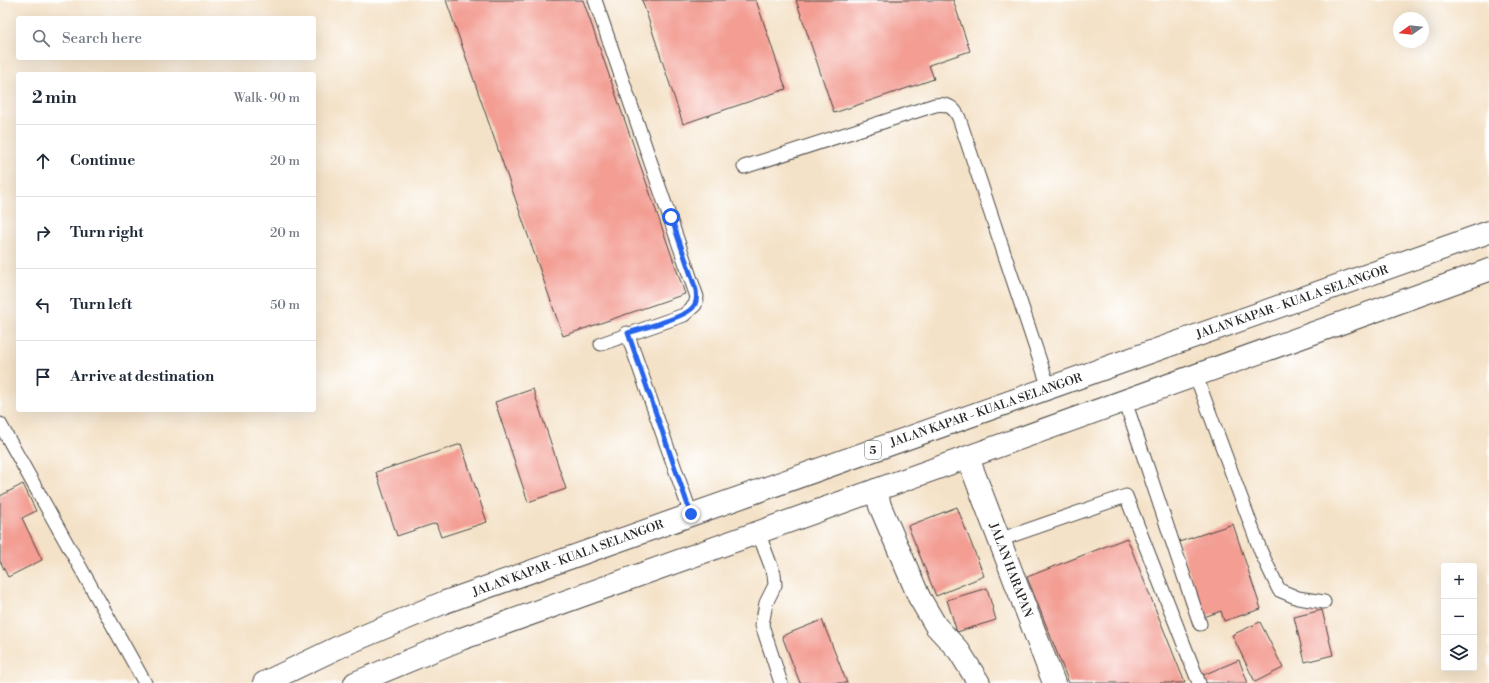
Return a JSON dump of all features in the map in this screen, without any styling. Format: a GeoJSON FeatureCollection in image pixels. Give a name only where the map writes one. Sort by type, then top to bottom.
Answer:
{"type":"FeatureCollection","features":[{"type":"Feature","properties":{"kind":"main road","name":"JALAN KAPAR - KUALA SELANGOR"},"geometry":{"type":"LineString","coordinates":[[264,683],[343,645],[445,602],[1489,232]]}},
{"type":"Feature","properties":{"kind":"main road"},"geometry":{"type":"LineString","coordinates":[[355,683],[461,639],[1489,270]]}},
{"type":"Feature","properties":{"kind":"main road","name":"JALAN HARAPAN"},"geometry":{"type":"LineString","coordinates":[[968,458],[1054,683]]}},
{"type":"Feature","properties":{"kind":"main road"},"geometry":{"type":"LineString","coordinates":[[876,490],[880,506],[919,597],[936,626],[958,651],[980,683]]}},
{"type":"Feature","properties":{"kind":"lane"},"geometry":{"type":"LineString","coordinates":[[595,0],[697,297],[695,305],[684,315],[628,333],[601,344]]}},
{"type":"Feature","properties":{"kind":"lane"},"geometry":{"type":"LineString","coordinates":[[744,167],[935,105],[943,104],[950,106],[956,111],[959,118],[1048,388]]}},
{"type":"Feature","properties":{"kind":"lane"},"geometry":{"type":"LineString","coordinates":[[628,333],[691,514]]}},
{"type":"Feature","properties":{"kind":"lane"},"geometry":{"type":"LineString","coordinates":[[1196,376],[1261,552],[1279,590],[1298,598],[1324,602]]}},
{"type":"Feature","properties":{"kind":"lane"},"geometry":{"type":"LineString","coordinates":[[1125,401],[1200,624]]}},
{"type":"Feature","properties":{"kind":"lane"},"geometry":{"type":"LineString","coordinates":[[0,424],[145,683]]}},
{"type":"Feature","properties":{"kind":"lane"},"geometry":{"type":"LineString","coordinates":[[999,540],[1126,496],[1199,683]]}},
{"type":"Feature","properties":{"kind":"lane"},"geometry":{"type":"LineString","coordinates":[[758,532],[774,574],[775,585],[766,603],[762,625],[781,683]]}},
{"type":"Feature","properties":{"kind":"building"},"geometry":{"type":"Polygon","coordinates":[[[446,0],[583,0],[685,294],[563,336],[446,0]]]}},
{"type":"Feature","properties":{"kind":"building"},"geometry":{"type":"Polygon","coordinates":[[[642,0],[756,0],[786,89],[683,124],[642,0]]]}},
{"type":"Feature","properties":{"kind":"building"},"geometry":{"type":"Polygon","coordinates":[[[796,0],[953,0],[970,51],[929,65],[934,79],[834,113],[796,0]]]}},
{"type":"Feature","properties":{"kind":"building"},"geometry":{"type":"Polygon","coordinates":[[[533,389],[566,489],[528,502],[495,402],[533,389]]]}},
{"type":"Feature","properties":{"kind":"building"},"geometry":{"type":"Polygon","coordinates":[[[461,444],[487,522],[441,537],[436,523],[397,536],[376,472],[461,444]]]}},
{"type":"Feature","properties":{"kind":"building"},"geometry":{"type":"Polygon","coordinates":[[[23,484],[36,511],[22,518],[42,560],[8,577],[0,561],[0,496],[23,484]]]}},
{"type":"Feature","properties":{"kind":"building"},"geometry":{"type":"Polygon","coordinates":[[[957,507],[984,576],[936,596],[908,526],[957,507]]]}},
{"type":"Feature","properties":{"kind":"building"},"geometry":{"type":"Polygon","coordinates":[[[1233,524],[1261,609],[1224,621],[1221,611],[1204,617],[1179,542],[1233,524]]]}},
{"type":"Feature","properties":{"kind":"building"},"geometry":{"type":"Polygon","coordinates":[[[1127,538],[1185,683],[1069,683],[1027,577],[1127,538]]]}},
{"type":"Feature","properties":{"kind":"building"},"geometry":{"type":"Polygon","coordinates":[[[987,588],[996,620],[957,632],[947,600],[987,588]]]}},
{"type":"Feature","properties":{"kind":"building"},"geometry":{"type":"Polygon","coordinates":[[[1322,610],[1333,655],[1305,662],[1294,617],[1322,610]]]}},
{"type":"Feature","properties":{"kind":"building"},"geometry":{"type":"Polygon","coordinates":[[[822,620],[847,683],[800,683],[782,636],[822,620]]]}},
{"type":"Feature","properties":{"kind":"building"},"geometry":{"type":"Polygon","coordinates":[[[1260,622],[1283,668],[1255,682],[1232,635],[1260,622]]]}},
{"type":"Feature","properties":{"kind":"building"},"geometry":{"type":"Polygon","coordinates":[[[1239,660],[1248,683],[1206,683],[1203,675],[1239,660]]]}},
{"type":"Feature","properties":{"kind":"route"},"geometry":{"type":"LineString","coordinates":[[671,217],[696,290],[697,297],[695,305],[684,315],[628,333],[691,514]]}}]}
